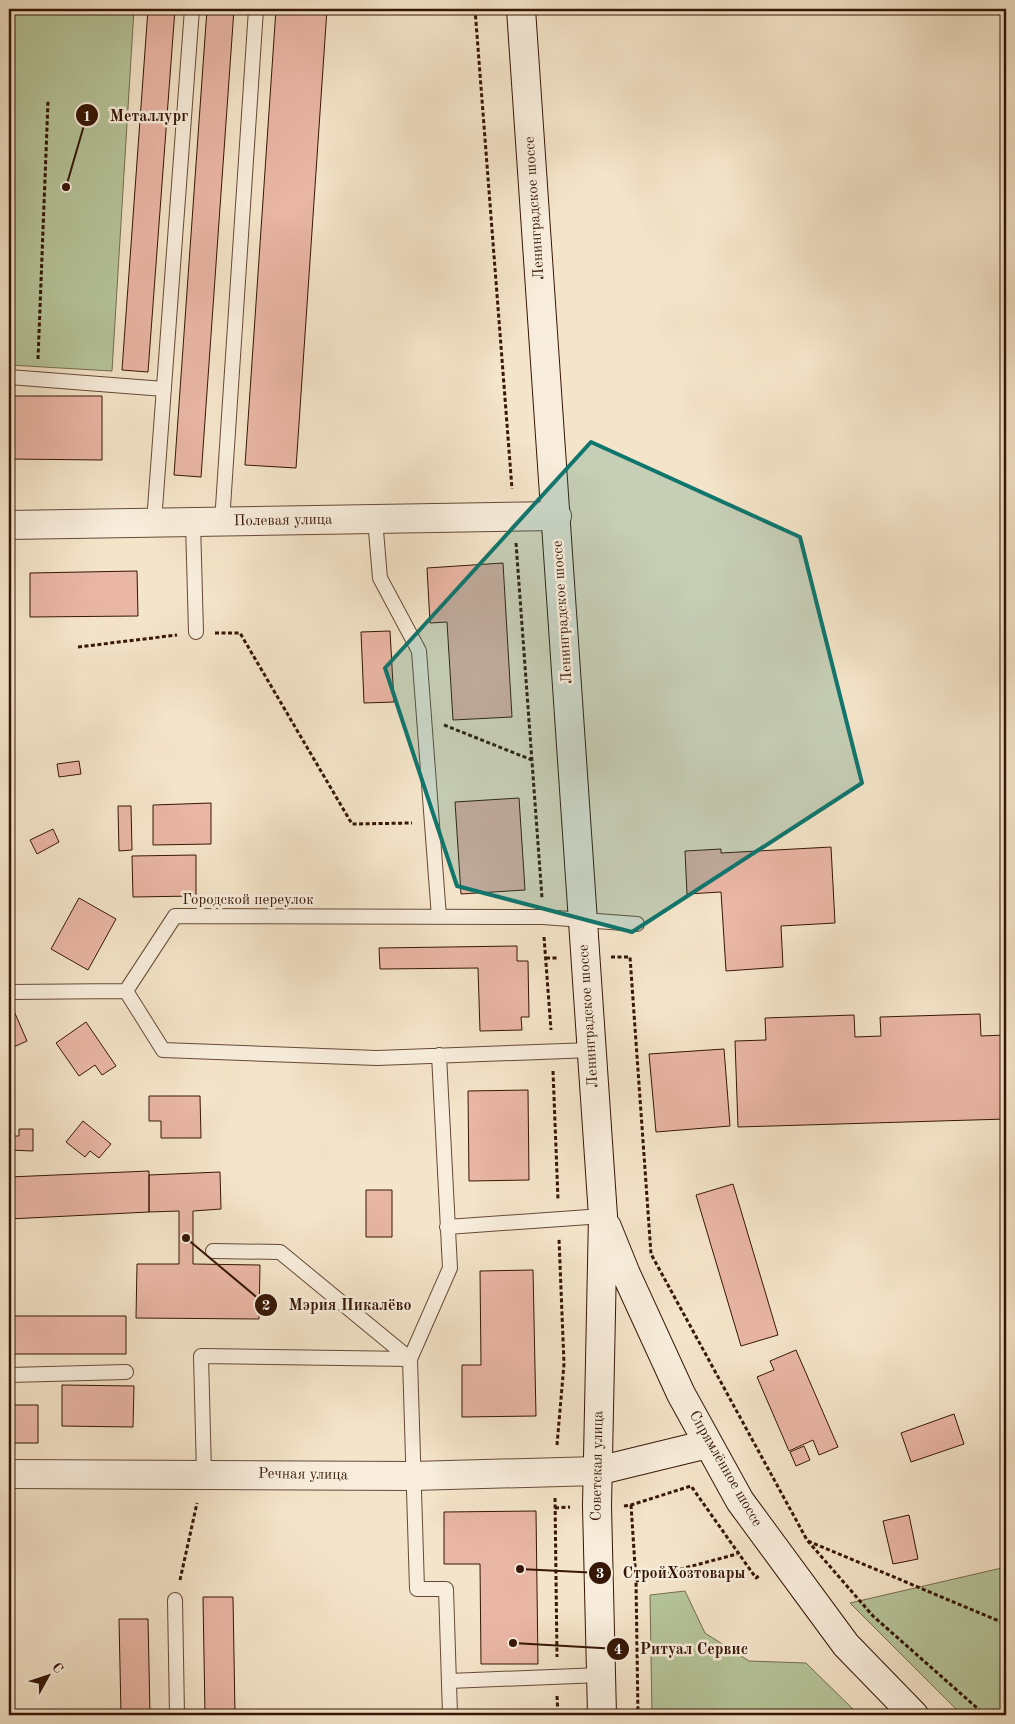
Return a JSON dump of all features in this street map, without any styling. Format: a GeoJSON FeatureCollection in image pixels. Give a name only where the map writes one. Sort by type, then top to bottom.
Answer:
{"type":"FeatureCollection","features":[{"type":"Feature","properties":{"kind":"main road","name":"Ленинградское шоссе"},"geometry":{"type":"LineString","coordinates":[[521,9],[557,516],[582,921],[603,1216]]}},
{"type":"Feature","properties":{"kind":"main road","name":"Полевая улица"},"geometry":{"type":"LineString","coordinates":[[9,525],[557,516]]}},
{"type":"Feature","properties":{"kind":"main road","name":"Спрямлённое шоссе"},"geometry":{"type":"LineString","coordinates":[[603,1216],[654,1334],[708,1444],[740,1501],[846,1645],[914,1715]]}},
{"type":"Feature","properties":{"kind":"main road","name":"Советская улица"},"geometry":{"type":"LineString","coordinates":[[602,1715],[597,1471],[603,1216]]}},
{"type":"Feature","properties":{"kind":"main road","name":"Речная улица"},"geometry":{"type":"LineString","coordinates":[[9,1474],[204,1473],[413,1476],[597,1471],[708,1444]]}},
{"type":"Feature","properties":{"kind":"lane"},"geometry":{"type":"LineString","coordinates":[[154,522],[192,9]]}},
{"type":"Feature","properties":{"kind":"lane"},"geometry":{"type":"LineString","coordinates":[[222,522],[256,9]]}},
{"type":"Feature","properties":{"kind":"lane"},"geometry":{"type":"LineString","coordinates":[[9,378],[164,388]]}},
{"type":"Feature","properties":{"kind":"lane"},"geometry":{"type":"LineString","coordinates":[[375,519],[380,578],[419,651],[439,917],[543,917],[637,924]]}},
{"type":"Feature","properties":{"kind":"lane"},"geometry":{"type":"LineString","coordinates":[[193,523],[196,632]]}},
{"type":"Feature","properties":{"kind":"lane","name":"Городской переулок"},"geometry":{"type":"LineString","coordinates":[[126,991],[175,916],[439,917]]}},
{"type":"Feature","properties":{"kind":"lane"},"geometry":{"type":"LineString","coordinates":[[9,992],[126,991],[163,1050],[377,1058],[592,1050]]}},
{"type":"Feature","properties":{"kind":"lane"},"geometry":{"type":"LineString","coordinates":[[439,1055],[450,1268],[410,1359],[417,1589],[446,1589],[450,1715]]}},
{"type":"Feature","properties":{"kind":"lane"},"geometry":{"type":"LineString","coordinates":[[447,1227],[603,1216]]}},
{"type":"Feature","properties":{"kind":"lane"},"geometry":{"type":"LineString","coordinates":[[213,1251],[280,1252],[410,1359]]}},
{"type":"Feature","properties":{"kind":"lane"},"geometry":{"type":"LineString","coordinates":[[204,1473],[201,1356],[410,1359]]}},
{"type":"Feature","properties":{"kind":"lane"},"geometry":{"type":"LineString","coordinates":[[9,1375],[126,1372]]}},
{"type":"Feature","properties":{"kind":"lane"},"geometry":{"type":"LineString","coordinates":[[175,1600],[177,1715]]}},
{"type":"Feature","properties":{"kind":"lane"},"geometry":{"type":"LineString","coordinates":[[449,1682],[601,1676]]}},
{"type":"Feature","properties":{"kind":"path"},"geometry":{"type":"LineString","coordinates":[[475,9],[514,516],[552,1051],[564,1364],[555,1472],[558,1715]]}},
{"type":"Feature","properties":{"kind":"path"},"geometry":{"type":"LineString","coordinates":[[38,380],[48,101]]}},
{"type":"Feature","properties":{"kind":"path"},"geometry":{"type":"LineString","coordinates":[[78,647],[196,632],[240,633],[352,824],[432,823]]}},
{"type":"Feature","properties":{"kind":"path"},"geometry":{"type":"LineString","coordinates":[[424,717],[532,760]]}},
{"type":"Feature","properties":{"kind":"path"},"geometry":{"type":"LineString","coordinates":[[630,957],[650,1254],[807,1540],[873,1616],[985,1715]]}},
{"type":"Feature","properties":{"kind":"path"},"geometry":{"type":"LineString","coordinates":[[175,1600],[204,1473]]}},
{"type":"Feature","properties":{"kind":"path"},"geometry":{"type":"LineString","coordinates":[[638,1715],[636,1581],[631,1506],[692,1486],[737,1554],[756,1578]]}},
{"type":"Feature","properties":{"kind":"path"},"geometry":{"type":"LineString","coordinates":[[807,1540],[1006,1624]]}},
{"type":"Feature","properties":{"kind":"path"},"geometry":{"type":"LineString","coordinates":[[636,1581],[737,1554]]}},
{"type":"Feature","properties":{"kind":"highlighted area"},"geometry":{"type":"Polygon","coordinates":[[[591,442],[800,537],[862,783],[632,932],[457,886],[385,668],[591,442]]]}},
{"type":"Feature","properties":{"kind":"green space"},"geometry":{"type":"Polygon","coordinates":[[[9,9],[134,9],[112,371],[9,365],[9,9]]]}},
{"type":"Feature","properties":{"kind":"green space"},"geometry":{"type":"Polygon","coordinates":[[[1006,1567],[1006,1715],[962,1715],[850,1603],[1006,1567]]]}},
{"type":"Feature","properties":{"kind":"green space"},"geometry":{"type":"Polygon","coordinates":[[[685,1591],[705,1633],[749,1661],[806,1663],[859,1715],[652,1715],[650,1595],[685,1591]]]}},
{"type":"Feature","properties":{"kind":"building"},"geometry":{"type":"Polygon","coordinates":[[[148,9],[175,9],[148,372],[122,370],[148,9]]]}},
{"type":"Feature","properties":{"kind":"building"},"geometry":{"type":"Polygon","coordinates":[[[207,9],[234,9],[201,477],[174,475],[207,9]]]}},
{"type":"Feature","properties":{"kind":"building"},"geometry":{"type":"Polygon","coordinates":[[[276,9],[327,9],[296,468],[245,465],[276,9]]]}},
{"type":"Feature","properties":{"kind":"building"},"geometry":{"type":"Polygon","coordinates":[[[9,396],[102,396],[102,460],[9,459],[9,396]]]}},
{"type":"Feature","properties":{"kind":"building"},"geometry":{"type":"Polygon","coordinates":[[[503,563],[512,717],[453,720],[447,622],[430,623],[427,568],[503,563]]]}},
{"type":"Feature","properties":{"kind":"building"},"geometry":{"type":"Polygon","coordinates":[[[137,571],[138,616],[30,617],[30,573],[137,571]]]}},
{"type":"Feature","properties":{"kind":"building"},"geometry":{"type":"Polygon","coordinates":[[[390,631],[394,702],[364,703],[361,632],[390,631]]]}},
{"type":"Feature","properties":{"kind":"building"},"geometry":{"type":"Polygon","coordinates":[[[79,761],[81,774],[59,777],[57,764],[79,761]]]}},
{"type":"Feature","properties":{"kind":"building"},"geometry":{"type":"Polygon","coordinates":[[[519,798],[525,890],[461,894],[455,802],[519,798]]]}},
{"type":"Feature","properties":{"kind":"building"},"geometry":{"type":"Polygon","coordinates":[[[211,803],[211,844],[153,845],[153,805],[211,803]]]}},
{"type":"Feature","properties":{"kind":"building"},"geometry":{"type":"Polygon","coordinates":[[[118,806],[131,806],[132,850],[119,851],[118,806]]]}},
{"type":"Feature","properties":{"kind":"building"},"geometry":{"type":"Polygon","coordinates":[[[53,829],[59,842],[37,854],[30,840],[53,829]]]}},
{"type":"Feature","properties":{"kind":"building"},"geometry":{"type":"Polygon","coordinates":[[[831,847],[835,923],[781,926],[783,967],[726,971],[721,892],[687,894],[685,851],[721,849],[721,853],[831,847]]]}},
{"type":"Feature","properties":{"kind":"building"},"geometry":{"type":"Polygon","coordinates":[[[196,855],[196,896],[133,897],[132,856],[196,855]]]}},
{"type":"Feature","properties":{"kind":"building"},"geometry":{"type":"Polygon","coordinates":[[[79,898],[116,919],[88,970],[51,949],[79,898]]]}},
{"type":"Feature","properties":{"kind":"building"},"geometry":{"type":"Polygon","coordinates":[[[517,946],[517,961],[528,961],[529,1017],[521,1017],[522,1030],[480,1031],[478,968],[380,969],[379,948],[517,946]]]}},
{"type":"Feature","properties":{"kind":"building"},"geometry":{"type":"Polygon","coordinates":[[[14,1011],[27,1041],[9,1049],[9,1013],[14,1011]]]}},
{"type":"Feature","properties":{"kind":"building"},"geometry":{"type":"Polygon","coordinates":[[[980,1014],[981,1036],[1006,1035],[1006,1119],[738,1127],[735,1041],[766,1040],[765,1018],[854,1015],[855,1037],[881,1036],[880,1017],[980,1014]]]}},
{"type":"Feature","properties":{"kind":"building"},"geometry":{"type":"Polygon","coordinates":[[[86,1022],[116,1066],[102,1075],[95,1065],[79,1076],[56,1043],[86,1022]]]}},
{"type":"Feature","properties":{"kind":"building"},"geometry":{"type":"Polygon","coordinates":[[[724,1049],[730,1126],[656,1132],[649,1054],[724,1049]]]}},
{"type":"Feature","properties":{"kind":"building"},"geometry":{"type":"Polygon","coordinates":[[[528,1090],[529,1180],[469,1181],[468,1091],[528,1090]]]}},
{"type":"Feature","properties":{"kind":"building"},"geometry":{"type":"Polygon","coordinates":[[[149,1096],[200,1096],[201,1138],[161,1138],[161,1121],[149,1121],[149,1096]]]}},
{"type":"Feature","properties":{"kind":"building"},"geometry":{"type":"Polygon","coordinates":[[[83,1121],[111,1144],[99,1158],[90,1151],[85,1157],[66,1142],[83,1121]]]}},
{"type":"Feature","properties":{"kind":"building"},"geometry":{"type":"Polygon","coordinates":[[[19,1129],[33,1129],[33,1151],[9,1150],[9,1136],[19,1136],[19,1129]]]}},
{"type":"Feature","properties":{"kind":"building"},"geometry":{"type":"Polygon","coordinates":[[[149,1171],[149,1212],[9,1219],[9,1177],[149,1171]]]}},
{"type":"Feature","properties":{"kind":"building"},"geometry":{"type":"Polygon","coordinates":[[[220,1172],[221,1209],[193,1211],[193,1264],[260,1265],[259,1319],[136,1318],[137,1264],[179,1264],[179,1211],[149,1212],[149,1175],[220,1172]]]}},
{"type":"Feature","properties":{"kind":"building"},"geometry":{"type":"Polygon","coordinates":[[[733,1184],[778,1335],[741,1346],[696,1195],[733,1184]]]}},
{"type":"Feature","properties":{"kind":"building"},"geometry":{"type":"Polygon","coordinates":[[[366,1190],[392,1190],[392,1237],[366,1237],[366,1190]]]}},
{"type":"Feature","properties":{"kind":"building"},"geometry":{"type":"Polygon","coordinates":[[[533,1270],[536,1416],[462,1417],[462,1365],[481,1365],[480,1271],[533,1270]]]}},
{"type":"Feature","properties":{"kind":"building"},"geometry":{"type":"Polygon","coordinates":[[[9,1316],[126,1316],[126,1354],[9,1354],[9,1316]]]}},
{"type":"Feature","properties":{"kind":"building"},"geometry":{"type":"Polygon","coordinates":[[[796,1350],[838,1447],[819,1455],[813,1440],[789,1451],[757,1377],[774,1370],[770,1361],[796,1350]]]}},
{"type":"Feature","properties":{"kind":"building"},"geometry":{"type":"Polygon","coordinates":[[[62,1385],[134,1386],[133,1427],[62,1426],[62,1385]]]}},
{"type":"Feature","properties":{"kind":"building"},"geometry":{"type":"Polygon","coordinates":[[[9,1405],[38,1405],[38,1443],[9,1443],[9,1405]]]}},
{"type":"Feature","properties":{"kind":"building"},"geometry":{"type":"Polygon","coordinates":[[[954,1414],[964,1444],[911,1462],[901,1433],[954,1414]]]}},
{"type":"Feature","properties":{"kind":"building"},"geometry":{"type":"Polygon","coordinates":[[[804,1446],[810,1460],[796,1466],[790,1452],[804,1446]]]}},
{"type":"Feature","properties":{"kind":"building"},"geometry":{"type":"Polygon","coordinates":[[[536,1511],[538,1664],[481,1664],[480,1564],[444,1564],[444,1512],[536,1511]]]}},
{"type":"Feature","properties":{"kind":"building"},"geometry":{"type":"Polygon","coordinates":[[[909,1515],[918,1559],[893,1564],[883,1521],[909,1515]]]}},
{"type":"Feature","properties":{"kind":"building"},"geometry":{"type":"Polygon","coordinates":[[[203,1597],[233,1597],[235,1715],[205,1715],[203,1597]]]}},
{"type":"Feature","properties":{"kind":"building"},"geometry":{"type":"Polygon","coordinates":[[[119,1619],[148,1619],[150,1715],[121,1715],[119,1619]]]}},
{"type":"Feature","properties":{"kind":"building"},"geometry":{"type":"Polygon","coordinates":[[[539,1710],[539,1715],[479,1715],[479,1711],[539,1710]]]}},
{"type":"Feature","properties":{"kind":"place","name":"Металлург"},"geometry":{"type":"Point","coordinates":[66,187]}},
{"type":"Feature","properties":{"kind":"place","name":"Мэрия Пикалёво"},"geometry":{"type":"Point","coordinates":[186,1238]}},
{"type":"Feature","properties":{"kind":"place","name":"СтройХозтовары"},"geometry":{"type":"Point","coordinates":[520,1569]}},
{"type":"Feature","properties":{"kind":"place","name":"Ритуал Сервис"},"geometry":{"type":"Point","coordinates":[513,1643]}}]}
